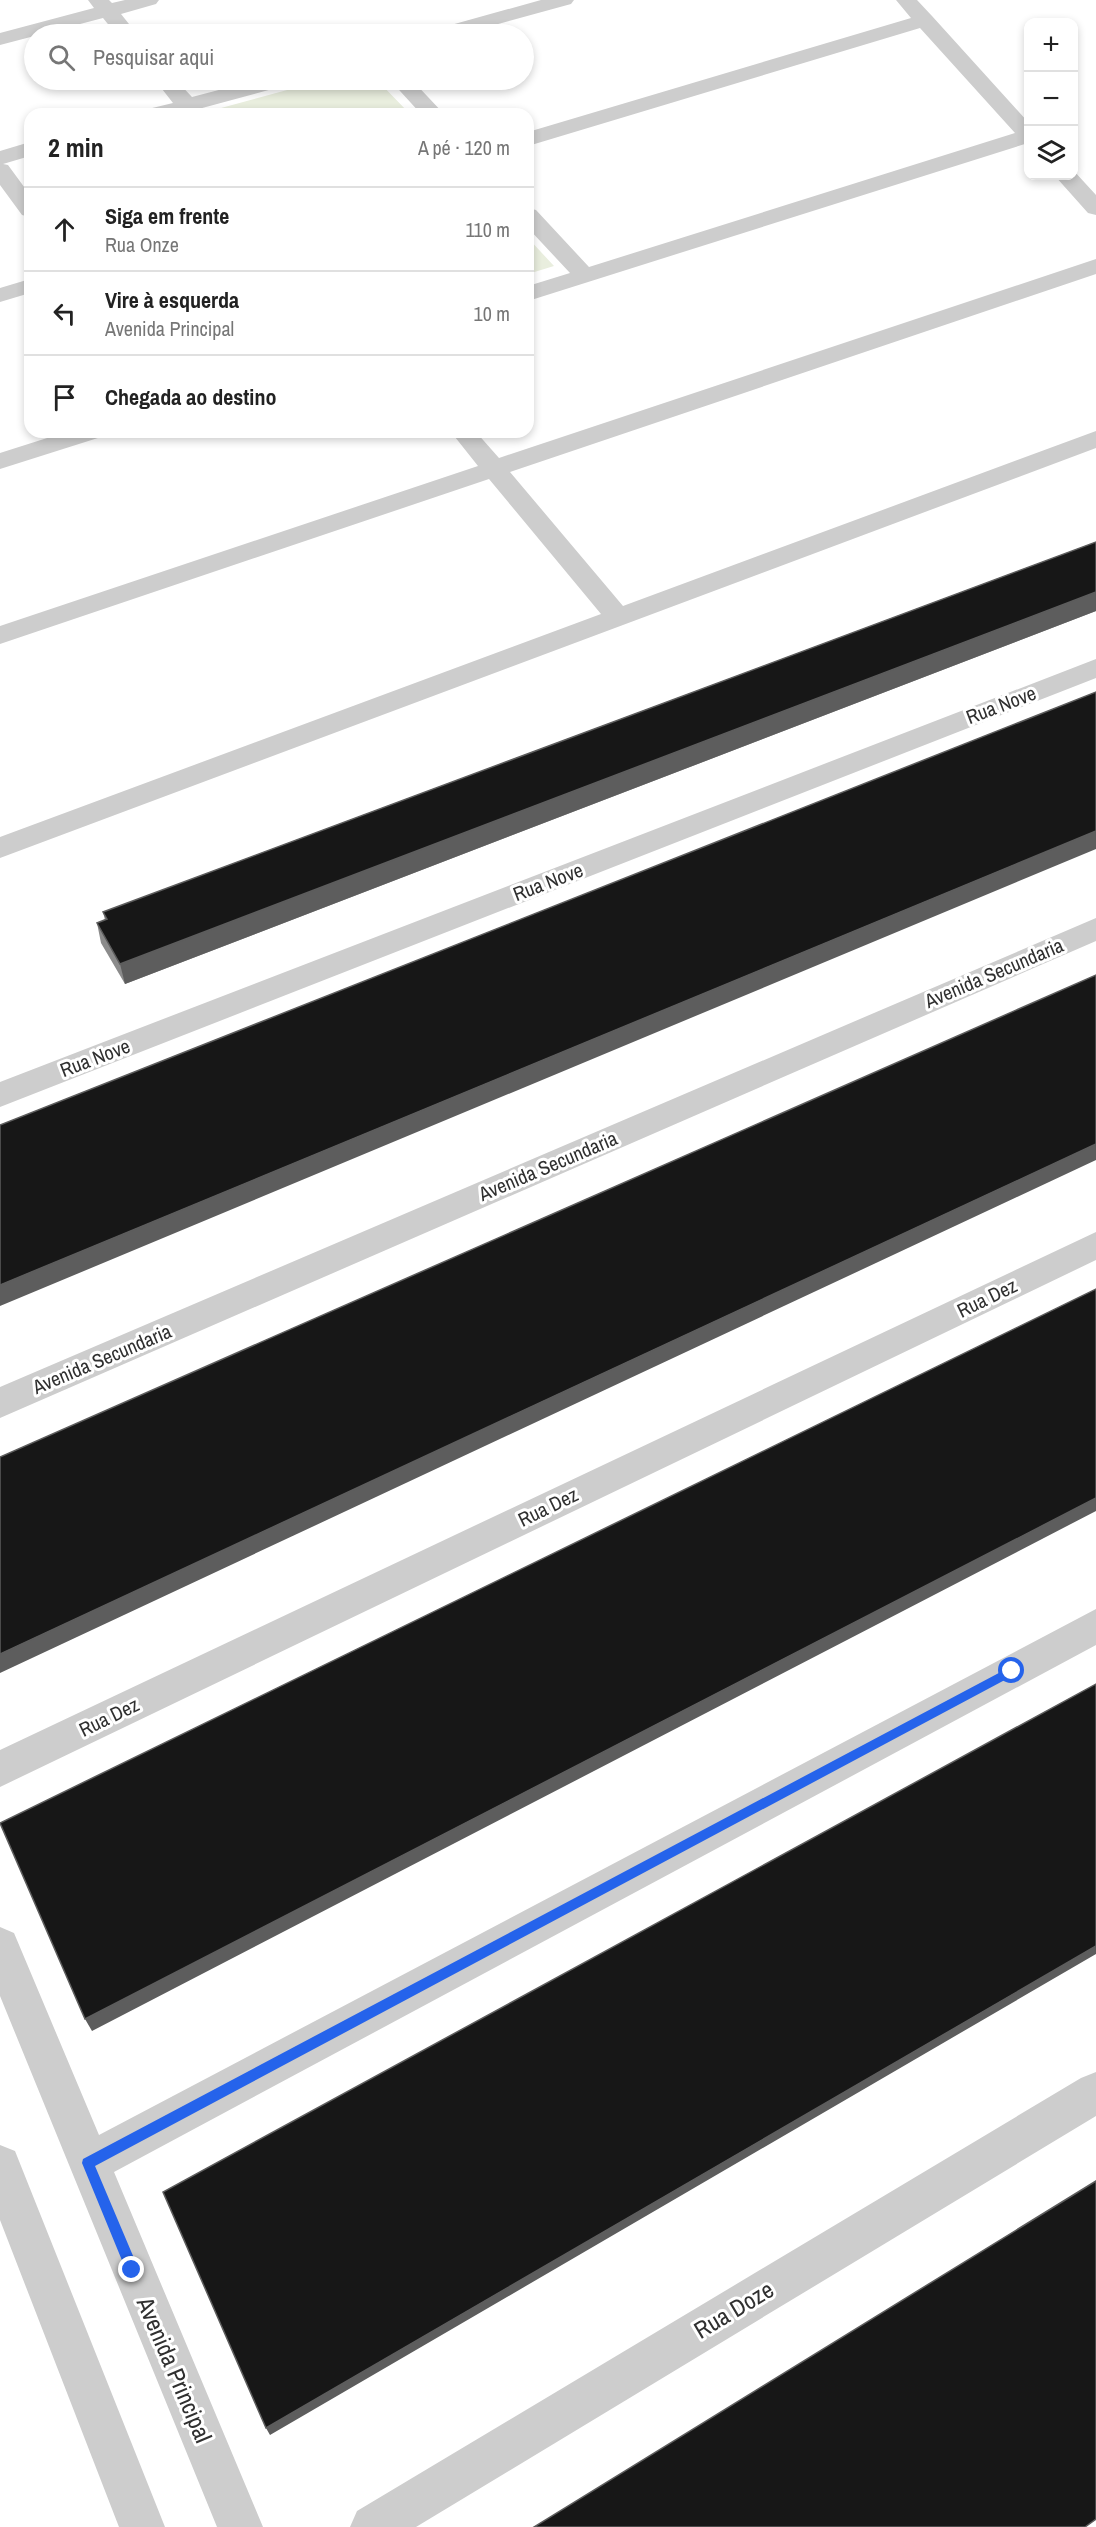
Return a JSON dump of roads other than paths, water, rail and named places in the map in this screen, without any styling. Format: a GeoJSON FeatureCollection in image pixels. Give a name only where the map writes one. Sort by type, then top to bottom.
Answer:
{"type":"FeatureCollection","features":[{"type":"Feature","properties":{"kind":"street"},"geometry":{"type":"LineString","coordinates":[[46,24],[102,6],[149,0]]}},
{"type":"Feature","properties":{"kind":"street"},"geometry":{"type":"LineString","coordinates":[[476,24],[564,0]]}},
{"type":"Feature","properties":{"kind":"street"},"geometry":{"type":"LineString","coordinates":[[906,0],[1024,129]]}},
{"type":"Feature","properties":{"kind":"street"},"geometry":{"type":"LineString","coordinates":[[102,6],[118,24]]}},
{"type":"Feature","properties":{"kind":"street"},"geometry":{"type":"LineString","coordinates":[[534,137],[925,20]]}},
{"type":"Feature","properties":{"kind":"street"},"geometry":{"type":"LineString","coordinates":[[0,39],[24,31]]}},
{"type":"Feature","properties":{"kind":"street"},"geometry":{"type":"LineString","coordinates":[[174,90],[187,105]]}},
{"type":"Feature","properties":{"kind":"street"},"geometry":{"type":"LineString","coordinates":[[177,108],[242,90]]}},
{"type":"Feature","properties":{"kind":"street"},"geometry":{"type":"LineString","coordinates":[[410,90],[427,108]]}},
{"type":"Feature","properties":{"kind":"street"},"geometry":{"type":"LineString","coordinates":[[534,292],[1024,137]]}},
{"type":"Feature","properties":{"kind":"street"},"geometry":{"type":"LineString","coordinates":[[0,158],[24,151]]}},
{"type":"Feature","properties":{"kind":"street"},"geometry":{"type":"LineString","coordinates":[[0,170],[24,202]]}},
{"type":"Feature","properties":{"kind":"street"},"geometry":{"type":"LineString","coordinates":[[1070,180],[1096,208]]}},
{"type":"Feature","properties":{"kind":"street"},"geometry":{"type":"LineString","coordinates":[[534,221],[585,276]]}},
{"type":"Feature","properties":{"kind":"street"},"geometry":{"type":"LineString","coordinates":[[0,635],[1096,266]]}},
{"type":"Feature","properties":{"kind":"street"},"geometry":{"type":"LineString","coordinates":[[0,295],[24,287]]}},
{"type":"Feature","properties":{"kind":"street"},"geometry":{"type":"LineString","coordinates":[[0,461],[73,438]]}},
{"type":"Feature","properties":{"kind":"street"},"geometry":{"type":"LineString","coordinates":[[468,438],[618,617]]}},
{"type":"Feature","properties":{"kind":"street"},"geometry":{"type":"LineString","coordinates":[[0,848],[1096,439]]}},
{"type":"Feature","properties":{"kind":"street","name":"Rua Nove"},"geometry":{"type":"LineString","coordinates":[[0,1095],[1096,668]]}},
{"type":"Feature","properties":{"kind":"street","name":"Avenida Secundaria"},"geometry":{"type":"LineString","coordinates":[[0,1403],[1096,929]]}},
{"type":"Feature","properties":{"kind":"street","name":"Rua Dez"},"geometry":{"type":"LineString","coordinates":[[0,1769],[1096,1245]]}},
{"type":"Feature","properties":{"kind":"street"},"geometry":{"type":"LineString","coordinates":[[88,2163],[1096,1626]]}},
{"type":"Feature","properties":{"kind":"street","name":"Avenida Principal"},"geometry":{"type":"LineString","coordinates":[[0,1947],[240,2527]]}},
{"type":"Feature","properties":{"kind":"street","name":"Rua Doze"},"geometry":{"type":"LineString","coordinates":[[373,2527],[1096,2093]]}},
{"type":"Feature","properties":{"kind":"street"},"geometry":{"type":"LineString","coordinates":[[0,2166],[142,2527]]}}]}
